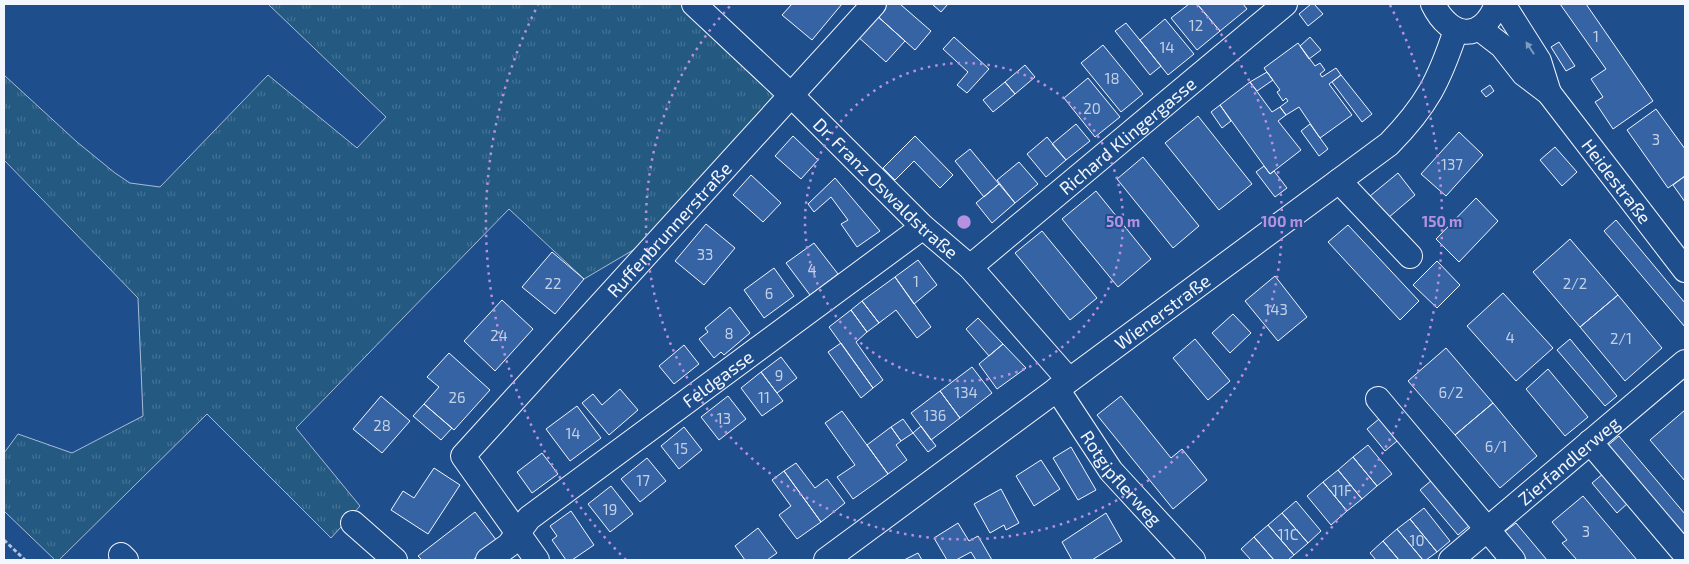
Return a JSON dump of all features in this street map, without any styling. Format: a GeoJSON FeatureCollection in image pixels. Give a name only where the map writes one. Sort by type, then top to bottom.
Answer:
{"type":"FeatureCollection","features":[{"type":"Feature","properties":{"kind":"street","name":"Dr. Franz Oswaldstraße"},"geometry":{"type":"LineString","coordinates":[[694,4],[791,95],[923,227],[970,267],[1063,384]]}},
{"type":"Feature","properties":{"kind":"street","name":"Ruffenbrunnerstraße"},"geometry":{"type":"LineString","coordinates":[[518,534],[463,456],[874,4]]}},
{"type":"Feature","properties":{"kind":"street","name":"Richard Klingergasse"},"geometry":{"type":"LineString","coordinates":[[970,267],[1285,4]]}},
{"type":"Feature","properties":{"kind":"street"},"geometry":{"type":"LineString","coordinates":[[1433,4],[1440,19],[1456,30],[1469,32],[1480,29],[1492,15],[1497,4]]}},
{"type":"Feature","properties":{"kind":"street","name":"Heidestraße"},"geometry":{"type":"LineString","coordinates":[[1503,4],[1539,61],[1549,93]]}},
{"type":"Feature","properties":{"kind":"street","name":"Heidestraße"},"geometry":{"type":"LineString","coordinates":[[1480,29],[1502,46],[1524,74],[1549,93],[1685,270]]}},
{"type":"Feature","properties":{"kind":"street","name":"Wienerstraße"},"geometry":{"type":"LineString","coordinates":[[826,560],[1389,144],[1415,117],[1434,88],[1456,30]]}},
{"type":"Feature","properties":{"kind":"street"},"geometry":{"type":"LineString","coordinates":[[1339,181],[1410,256]]}},
{"type":"Feature","properties":{"kind":"street","name":"Feldgasse"},"geometry":{"type":"LineString","coordinates":[[488,560],[509,545],[529,518],[923,227]]}},
{"type":"Feature","properties":{"kind":"street","name":"Zierfandlerweg"},"geometry":{"type":"LineString","coordinates":[[1451,560],[1684,365]]}},
{"type":"Feature","properties":{"kind":"street","name":"Rotgipflerweg"},"geometry":{"type":"LineString","coordinates":[[1063,384],[1111,471],[1193,560]]}},
{"type":"Feature","properties":{"kind":"street"},"geometry":{"type":"LineString","coordinates":[[1378,399],[1513,560]]}},
{"type":"Feature","properties":{"kind":"street"},"geometry":{"type":"LineString","coordinates":[[1590,442],[1685,554]]}},
{"type":"Feature","properties":{"kind":"street"},"geometry":{"type":"LineString","coordinates":[[354,523],[395,560]]}},
{"type":"Feature","properties":{"kind":"street"},"geometry":{"type":"LineString","coordinates":[[518,534],[537,560]]}},
{"type":"Feature","properties":{"kind":"path"},"geometry":{"type":"LineString","coordinates":[[4,540],[24,560]]}},
{"type":"Feature","properties":{"kind":"green space"},"geometry":{"type":"Polygon","coordinates":[[[268,4],[690,4],[781,93],[640,246],[584,279],[509,209],[296,428],[360,506],[331,538],[207,414],[59,560],[55,560],[4,511],[4,453],[18,434],[72,453],[143,416],[138,298],[4,160],[4,75],[77,142],[130,183],[160,187],[268,75],[357,148],[386,117],[268,4]]]}},
{"type":"Feature","properties":{"kind":"building"},"geometry":{"type":"Polygon","coordinates":[[[792,4],[842,4],[812,40],[782,15],[792,4]]]}},
{"type":"Feature","properties":{"kind":"building"},"geometry":{"type":"Polygon","coordinates":[[[885,4],[900,4],[931,31],[915,50],[875,14],[885,4]]]}},
{"type":"Feature","properties":{"kind":"building"},"geometry":{"type":"Polygon","coordinates":[[[932,4],[948,4],[941,12],[932,4]]]}},
{"type":"Feature","properties":{"kind":"building"},"geometry":{"type":"Polygon","coordinates":[[[1189,4],[1197,4],[1220,31],[1197,50],[1171,18],[1189,4]]]}},
{"type":"Feature","properties":{"kind":"building"},"geometry":{"type":"Polygon","coordinates":[[[1243,4],[1247,9],[1220,31],[1198,5],[1243,4]]]}},
{"type":"Feature","properties":{"kind":"building"},"geometry":{"type":"Polygon","coordinates":[[[1311,4],[1314,4],[1323,14],[1308,26],[1299,14],[1311,4]]]}},
{"type":"Feature","properties":{"kind":"building"},"geometry":{"type":"Polygon","coordinates":[[[1560,4],[1586,4],[1653,101],[1613,129],[1595,102],[1603,97],[1591,79],[1606,69],[1560,4]]]}},
{"type":"Feature","properties":{"kind":"building"},"geometry":{"type":"Polygon","coordinates":[[[875,14],[905,41],[886,62],[856,35],[875,14]]]}},
{"type":"Feature","properties":{"kind":"building"},"geometry":{"type":"Polygon","coordinates":[[[1165,19],[1194,54],[1168,75],[1140,40],[1165,19]]]}},
{"type":"Feature","properties":{"kind":"building"},"geometry":{"type":"Polygon","coordinates":[[[1126,23],[1161,66],[1150,75],[1115,31],[1126,23]]]}},
{"type":"Feature","properties":{"kind":"building"},"geometry":{"type":"Polygon","coordinates":[[[954,37],[989,69],[967,93],[957,85],[968,72],[943,49],[954,37]]]}},
{"type":"Feature","properties":{"kind":"building"},"geometry":{"type":"Polygon","coordinates":[[[1310,37],[1321,50],[1309,59],[1300,46],[1310,37]]]}},
{"type":"Feature","properties":{"kind":"building"},"geometry":{"type":"Polygon","coordinates":[[[1559,42],[1575,66],[1566,71],[1551,47],[1559,42]]]}},
{"type":"Feature","properties":{"kind":"building"},"geometry":{"type":"Polygon","coordinates":[[[1298,43],[1315,66],[1320,63],[1325,70],[1320,74],[1322,77],[1336,68],[1341,75],[1329,84],[1352,115],[1320,138],[1299,107],[1286,115],[1280,107],[1288,101],[1286,98],[1283,101],[1277,92],[1280,90],[1264,68],[1298,43]]]}},
{"type":"Feature","properties":{"kind":"building"},"geometry":{"type":"Polygon","coordinates":[[[1103,45],[1143,94],[1121,112],[1081,63],[1103,45]]]}},
{"type":"Feature","properties":{"kind":"building"},"geometry":{"type":"Polygon","coordinates":[[[1025,65],[1035,77],[1015,94],[1005,82],[1025,65]]]}},
{"type":"Feature","properties":{"kind":"building"},"geometry":{"type":"Polygon","coordinates":[[[1267,72],[1273,80],[1257,91],[1250,82],[1267,72]]]}},
{"type":"Feature","properties":{"kind":"building"},"geometry":{"type":"Polygon","coordinates":[[[1341,75],[1372,114],[1362,122],[1332,82],[1341,75]]]}},
{"type":"Feature","properties":{"kind":"building"},"geometry":{"type":"Polygon","coordinates":[[[1088,78],[1120,117],[1095,137],[1064,98],[1088,78]]]}},
{"type":"Feature","properties":{"kind":"building"},"geometry":{"type":"Polygon","coordinates":[[[1005,82],[1015,94],[993,112],[983,100],[1005,82]]]}},
{"type":"Feature","properties":{"kind":"building"},"geometry":{"type":"Polygon","coordinates":[[[1250,82],[1272,112],[1280,107],[1286,115],[1278,121],[1301,150],[1270,174],[1220,105],[1250,82]]]}},
{"type":"Feature","properties":{"kind":"building"},"geometry":{"type":"Polygon","coordinates":[[[1490,85],[1494,91],[1486,97],[1481,91],[1490,85]]]}},
{"type":"Feature","properties":{"kind":"building"},"geometry":{"type":"Polygon","coordinates":[[[1220,105],[1231,121],[1222,128],[1211,112],[1220,105]]]}},
{"type":"Feature","properties":{"kind":"building"},"geometry":{"type":"Polygon","coordinates":[[[1656,109],[1685,149],[1685,176],[1668,188],[1627,130],[1656,109]]]}},
{"type":"Feature","properties":{"kind":"building"},"geometry":{"type":"Polygon","coordinates":[[[1198,116],[1252,184],[1219,210],[1165,143],[1198,116]]]}},
{"type":"Feature","properties":{"kind":"building"},"geometry":{"type":"Polygon","coordinates":[[[1076,124],[1090,141],[1066,160],[1052,144],[1076,124]]]}},
{"type":"Feature","properties":{"kind":"building"},"geometry":{"type":"Polygon","coordinates":[[[1310,124],[1328,149],[1319,156],[1301,131],[1310,124]]]}},
{"type":"Feature","properties":{"kind":"building"},"geometry":{"type":"Polygon","coordinates":[[[1459,132],[1483,155],[1446,196],[1421,174],[1459,132]]]}},
{"type":"Feature","properties":{"kind":"building"},"geometry":{"type":"Polygon","coordinates":[[[793,136],[818,160],[801,179],[775,156],[793,136]]]}},
{"type":"Feature","properties":{"kind":"building"},"geometry":{"type":"Polygon","coordinates":[[[915,136],[953,175],[940,188],[914,161],[895,180],[883,168],[915,136]]]}},
{"type":"Feature","properties":{"kind":"building"},"geometry":{"type":"Polygon","coordinates":[[[1047,137],[1066,160],[1046,177],[1027,154],[1047,137]]]}},
{"type":"Feature","properties":{"kind":"building"},"geometry":{"type":"Polygon","coordinates":[[[1555,147],[1577,172],[1562,186],[1540,160],[1555,147]]]}},
{"type":"Feature","properties":{"kind":"building"},"geometry":{"type":"Polygon","coordinates":[[[970,149],[999,184],[984,197],[955,161],[970,149]]]}},
{"type":"Feature","properties":{"kind":"building"},"geometry":{"type":"Polygon","coordinates":[[[1143,157],[1199,226],[1173,248],[1117,179],[1143,157]]]}},
{"type":"Feature","properties":{"kind":"building"},"geometry":{"type":"Polygon","coordinates":[[[1019,162],[1038,184],[1015,203],[997,180],[1019,162]]]}},
{"type":"Feature","properties":{"kind":"building"},"geometry":{"type":"Polygon","coordinates":[[[1264,166],[1270,174],[1274,171],[1287,188],[1275,197],[1256,172],[1264,166]]]}},
{"type":"Feature","properties":{"kind":"building"},"geometry":{"type":"Polygon","coordinates":[[[1398,173],[1415,195],[1388,218],[1370,196],[1398,173]]]}},
{"type":"Feature","properties":{"kind":"building"},"geometry":{"type":"Polygon","coordinates":[[[751,175],[781,203],[763,222],[733,195],[751,175]]]}},
{"type":"Feature","properties":{"kind":"building"},"geometry":{"type":"Polygon","coordinates":[[[1685,176],[1685,202],[1673,185],[1685,176]]]}},
{"type":"Feature","properties":{"kind":"building"},"geometry":{"type":"Polygon","coordinates":[[[835,178],[880,231],[857,247],[841,224],[848,220],[831,197],[814,212],[808,204],[835,178]]]}},
{"type":"Feature","properties":{"kind":"building"},"geometry":{"type":"Polygon","coordinates":[[[999,184],[1015,203],[992,223],[976,203],[999,184]]]}},
{"type":"Feature","properties":{"kind":"building"},"geometry":{"type":"Polygon","coordinates":[[[1096,191],[1151,259],[1118,287],[1062,219],[1096,191]]]}},
{"type":"Feature","properties":{"kind":"building"},"geometry":{"type":"Polygon","coordinates":[[[1476,198],[1498,221],[1459,262],[1436,239],[1476,198]]]}},
{"type":"Feature","properties":{"kind":"building"},"geometry":{"type":"Polygon","coordinates":[[[1616,220],[1685,303],[1685,327],[1604,231],[1616,220]]]}},
{"type":"Feature","properties":{"kind":"building"},"geometry":{"type":"Polygon","coordinates":[[[706,224],[735,248],[704,285],[675,261],[706,224]]]}},
{"type":"Feature","properties":{"kind":"building"},"geometry":{"type":"Polygon","coordinates":[[[1348,225],[1419,301],[1400,320],[1328,242],[1348,225]]]}},
{"type":"Feature","properties":{"kind":"building"},"geometry":{"type":"Polygon","coordinates":[[[1042,231],[1097,298],[1070,320],[1015,253],[1042,231]]]}},
{"type":"Feature","properties":{"kind":"building"},"geometry":{"type":"Polygon","coordinates":[[[1570,239],[1618,295],[1580,327],[1533,272],[1570,239]]]}},
{"type":"Feature","properties":{"kind":"building"},"geometry":{"type":"Polygon","coordinates":[[[814,243],[838,274],[810,295],[786,263],[814,243]]]}},
{"type":"Feature","properties":{"kind":"building"},"geometry":{"type":"Polygon","coordinates":[[[552,252],[584,279],[555,314],[522,287],[552,252]]]}},
{"type":"Feature","properties":{"kind":"building"},"geometry":{"type":"Polygon","coordinates":[[[918,260],[937,285],[914,304],[895,277],[918,260]]]}},
{"type":"Feature","properties":{"kind":"building"},"geometry":{"type":"Polygon","coordinates":[[[1437,261],[1460,285],[1437,308],[1413,285],[1437,261]]]}},
{"type":"Feature","properties":{"kind":"building"},"geometry":{"type":"Polygon","coordinates":[[[774,268],[794,296],[764,318],[744,290],[774,268]]]}},
{"type":"Feature","properties":{"kind":"building"},"geometry":{"type":"Polygon","coordinates":[[[1275,276],[1307,317],[1278,341],[1245,301],[1275,276]]]}},
{"type":"Feature","properties":{"kind":"building"},"geometry":{"type":"Polygon","coordinates":[[[895,277],[931,327],[917,338],[896,310],[879,323],[862,301],[895,277]]]}},
{"type":"Feature","properties":{"kind":"building"},"geometry":{"type":"Polygon","coordinates":[[[1503,293],[1553,348],[1516,381],[1467,326],[1503,293]]]}},
{"type":"Feature","properties":{"kind":"building"},"geometry":{"type":"Polygon","coordinates":[[[1618,295],[1662,348],[1625,381],[1580,327],[1618,295]]]}},
{"type":"Feature","properties":{"kind":"building"},"geometry":{"type":"Polygon","coordinates":[[[502,300],[533,329],[495,371],[464,341],[502,300]]]}},
{"type":"Feature","properties":{"kind":"building"},"geometry":{"type":"Polygon","coordinates":[[[862,301],[879,323],[867,332],[851,310],[862,301]]]}},
{"type":"Feature","properties":{"kind":"building"},"geometry":{"type":"Polygon","coordinates":[[[730,307],[750,333],[724,355],[721,352],[714,358],[699,339],[708,332],[705,328],[730,307]]]}},
{"type":"Feature","properties":{"kind":"building"},"geometry":{"type":"Polygon","coordinates":[[[851,310],[867,332],[856,342],[883,380],[873,388],[829,327],[851,310]]]}},
{"type":"Feature","properties":{"kind":"building"},"geometry":{"type":"Polygon","coordinates":[[[1233,314],[1251,333],[1230,353],[1212,333],[1233,314]]]}},
{"type":"Feature","properties":{"kind":"building"},"geometry":{"type":"Polygon","coordinates":[[[978,318],[1003,344],[989,356],[966,329],[978,318]]]}},
{"type":"Feature","properties":{"kind":"building"},"geometry":{"type":"Polygon","coordinates":[[[1195,339],[1230,381],[1208,400],[1173,358],[1195,339]]]}},
{"type":"Feature","properties":{"kind":"building"},"geometry":{"type":"Polygon","coordinates":[[[1570,339],[1617,396],[1605,406],[1557,350],[1570,339]]]}},
{"type":"Feature","properties":{"kind":"building"},"geometry":{"type":"Polygon","coordinates":[[[841,343],[873,388],[861,398],[828,352],[841,343]]]}},
{"type":"Feature","properties":{"kind":"building"},"geometry":{"type":"Polygon","coordinates":[[[1003,344],[1026,368],[997,389],[979,364],[1003,344]]]}},
{"type":"Feature","properties":{"kind":"building"},"geometry":{"type":"Polygon","coordinates":[[[684,345],[699,364],[674,384],[659,366],[684,345]]]}},
{"type":"Feature","properties":{"kind":"building"},"geometry":{"type":"Polygon","coordinates":[[[1446,348],[1493,403],[1455,435],[1408,381],[1446,348]]]}},
{"type":"Feature","properties":{"kind":"building"},"geometry":{"type":"Polygon","coordinates":[[[449,353],[490,390],[454,430],[424,404],[439,387],[427,377],[449,353]]]}},
{"type":"Feature","properties":{"kind":"building"},"geometry":{"type":"Polygon","coordinates":[[[781,357],[797,378],[777,393],[761,372],[781,357]]]}},
{"type":"Feature","properties":{"kind":"building"},"geometry":{"type":"Polygon","coordinates":[[[972,367],[992,393],[960,418],[940,391],[972,367]]]}},
{"type":"Feature","properties":{"kind":"building"},"geometry":{"type":"Polygon","coordinates":[[[1548,369],[1588,417],[1565,436],[1526,389],[1548,369]]]}},
{"type":"Feature","properties":{"kind":"building"},"geometry":{"type":"Polygon","coordinates":[[[761,372],[783,401],[762,416],[741,388],[761,372]]]}},
{"type":"Feature","properties":{"kind":"building"},"geometry":{"type":"Polygon","coordinates":[[[620,389],[638,410],[609,435],[582,403],[593,394],[602,405],[620,389]]]}},
{"type":"Feature","properties":{"kind":"building"},"geometry":{"type":"Polygon","coordinates":[[[940,391],[960,418],[931,440],[911,413],[940,391]]]}},
{"type":"Feature","properties":{"kind":"building"},"geometry":{"type":"Polygon","coordinates":[[[381,396],[410,421],[382,453],[353,429],[381,396]]]}},
{"type":"Feature","properties":{"kind":"building"},"geometry":{"type":"Polygon","coordinates":[[[728,396],[746,419],[719,440],[701,417],[728,396]]]}},
{"type":"Feature","properties":{"kind":"building"},"geometry":{"type":"Polygon","coordinates":[[[1121,396],[1171,458],[1182,449],[1207,480],[1173,509],[1097,415],[1121,396]]]}},
{"type":"Feature","properties":{"kind":"building"},"geometry":{"type":"Polygon","coordinates":[[[1493,403],[1537,456],[1500,488],[1455,435],[1493,403]]]}},
{"type":"Feature","properties":{"kind":"building"},"geometry":{"type":"Polygon","coordinates":[[[424,404],[452,428],[441,440],[413,416],[424,404]]]}},
{"type":"Feature","properties":{"kind":"building"},"geometry":{"type":"Polygon","coordinates":[[[577,406],[601,438],[570,461],[546,429],[577,406]]]}},
{"type":"Feature","properties":{"kind":"building"},"geometry":{"type":"Polygon","coordinates":[[[1685,410],[1685,481],[1650,440],[1685,410]]]}},
{"type":"Feature","properties":{"kind":"building"},"geometry":{"type":"Polygon","coordinates":[[[842,411],[888,474],[853,499],[837,477],[855,465],[825,423],[842,411]]]}},
{"type":"Feature","properties":{"kind":"building"},"geometry":{"type":"Polygon","coordinates":[[[903,419],[913,433],[901,441],[891,427],[903,419]]]}},
{"type":"Feature","properties":{"kind":"building"},"geometry":{"type":"Polygon","coordinates":[[[1379,419],[1397,441],[1385,451],[1367,429],[1379,419]]]}},
{"type":"Feature","properties":{"kind":"building"},"geometry":{"type":"Polygon","coordinates":[[[921,426],[936,446],[928,452],[913,433],[921,426]]]}},
{"type":"Feature","properties":{"kind":"building"},"geometry":{"type":"Polygon","coordinates":[[[684,427],[702,450],[679,469],[661,446],[684,427]]]}},
{"type":"Feature","properties":{"kind":"building"},"geometry":{"type":"Polygon","coordinates":[[[891,427],[901,441],[896,445],[907,460],[888,474],[867,445],[891,427]]]}},
{"type":"Feature","properties":{"kind":"building"},"geometry":{"type":"Polygon","coordinates":[[[1619,436],[1685,514],[1685,540],[1606,447],[1619,436]]]}},
{"type":"Feature","properties":{"kind":"building"},"geometry":{"type":"Polygon","coordinates":[[[1368,445],[1392,474],[1377,486],[1353,457],[1368,445]]]}},
{"type":"Feature","properties":{"kind":"building"},"geometry":{"type":"Polygon","coordinates":[[[1071,447],[1096,490],[1078,500],[1053,458],[1071,447]]]}},
{"type":"Feature","properties":{"kind":"building"},"geometry":{"type":"Polygon","coordinates":[[[542,453],[558,474],[532,493],[517,472],[542,453]]]}},
{"type":"Feature","properties":{"kind":"building"},"geometry":{"type":"Polygon","coordinates":[[[1353,457],[1377,486],[1362,499],[1338,470],[1353,457]]]}},
{"type":"Feature","properties":{"kind":"building"},"geometry":{"type":"Polygon","coordinates":[[[647,458],[666,481],[640,502],[621,479],[647,458]]]}},
{"type":"Feature","properties":{"kind":"building"},"geometry":{"type":"Polygon","coordinates":[[[1041,460],[1060,489],[1034,506],[1016,476],[1041,460]]]}},
{"type":"Feature","properties":{"kind":"building"},"geometry":{"type":"Polygon","coordinates":[[[796,463],[815,488],[827,479],[845,503],[821,522],[784,471],[796,463]]]}},
{"type":"Feature","properties":{"kind":"building"},"geometry":{"type":"Polygon","coordinates":[[[434,468],[460,485],[428,534],[391,510],[403,491],[414,498],[434,468]]]}},
{"type":"Feature","properties":{"kind":"building"},"geometry":{"type":"Polygon","coordinates":[[[1338,470],[1362,499],[1347,511],[1323,482],[1338,470]]]}},
{"type":"Feature","properties":{"kind":"building"},"geometry":{"type":"Polygon","coordinates":[[[784,471],[821,522],[797,539],[779,515],[791,506],[772,480],[784,471]]]}},
{"type":"Feature","properties":{"kind":"building"},"geometry":{"type":"Polygon","coordinates":[[[1604,473],[1629,502],[1617,513],[1592,483],[1604,473]]]}},
{"type":"Feature","properties":{"kind":"building"},"geometry":{"type":"Polygon","coordinates":[[[1432,480],[1470,525],[1458,535],[1420,490],[1432,480]]]}},
{"type":"Feature","properties":{"kind":"building"},"geometry":{"type":"Polygon","coordinates":[[[1323,482],[1347,511],[1331,525],[1307,496],[1323,482]]]}},
{"type":"Feature","properties":{"kind":"building"},"geometry":{"type":"Polygon","coordinates":[[[611,486],[633,514],[610,532],[588,504],[611,486]]]}},
{"type":"Feature","properties":{"kind":"building"},"geometry":{"type":"Polygon","coordinates":[[[1001,489],[1019,523],[1006,530],[1004,525],[990,533],[974,504],[1001,489]]]}},
{"type":"Feature","properties":{"kind":"building"},"geometry":{"type":"Polygon","coordinates":[[[1583,496],[1637,560],[1577,560],[1562,543],[1567,540],[1552,522],[1583,496]]]}},
{"type":"Feature","properties":{"kind":"building"},"geometry":{"type":"Polygon","coordinates":[[[1296,501],[1321,531],[1308,543],[1282,513],[1296,501]]]}},
{"type":"Feature","properties":{"kind":"building"},"geometry":{"type":"Polygon","coordinates":[[[1424,508],[1450,541],[1437,552],[1410,519],[1424,508]]]}},
{"type":"Feature","properties":{"kind":"building"},"geometry":{"type":"Polygon","coordinates":[[[571,511],[594,545],[572,560],[566,560],[552,540],[557,536],[550,526],[571,511]]]}},
{"type":"Feature","properties":{"kind":"building"},"geometry":{"type":"Polygon","coordinates":[[[475,512],[497,541],[473,560],[422,560],[418,556],[475,512]]]}},
{"type":"Feature","properties":{"kind":"building"},"geometry":{"type":"Polygon","coordinates":[[[1106,513],[1122,541],[1092,560],[1072,560],[1062,542],[1106,513]]]}},
{"type":"Feature","properties":{"kind":"building"},"geometry":{"type":"Polygon","coordinates":[[[1282,513],[1308,543],[1294,555],[1268,525],[1282,513]]]}},
{"type":"Feature","properties":{"kind":"building"},"geometry":{"type":"Polygon","coordinates":[[[1410,519],[1437,552],[1426,560],[1423,560],[1397,529],[1410,519]]]}},
{"type":"Feature","properties":{"kind":"building"},"geometry":{"type":"Polygon","coordinates":[[[958,523],[969,541],[978,536],[992,560],[976,560],[971,552],[956,560],[947,560],[934,538],[958,523]]]}},
{"type":"Feature","properties":{"kind":"building"},"geometry":{"type":"Polygon","coordinates":[[[1516,523],[1547,560],[1527,560],[1503,533],[1516,523]]]}},
{"type":"Feature","properties":{"kind":"building"},"geometry":{"type":"Polygon","coordinates":[[[1268,525],[1294,555],[1288,560],[1274,560],[1254,537],[1268,525]]]}},
{"type":"Feature","properties":{"kind":"building"},"geometry":{"type":"Polygon","coordinates":[[[758,528],[777,553],[767,560],[745,560],[735,546],[758,528]]]}},
{"type":"Feature","properties":{"kind":"building"},"geometry":{"type":"Polygon","coordinates":[[[1397,529],[1423,560],[1399,560],[1383,541],[1397,529]]]}},
{"type":"Feature","properties":{"kind":"building"},"geometry":{"type":"Polygon","coordinates":[[[1254,537],[1274,560],[1251,560],[1241,549],[1254,537]]]}},
{"type":"Feature","properties":{"kind":"building"},"geometry":{"type":"Polygon","coordinates":[[[1383,541],[1399,560],[1376,560],[1370,553],[1383,541]]]}},
{"type":"Feature","properties":{"kind":"building"},"geometry":{"type":"Polygon","coordinates":[[[918,553],[922,560],[904,560],[918,553]]]}}]}
